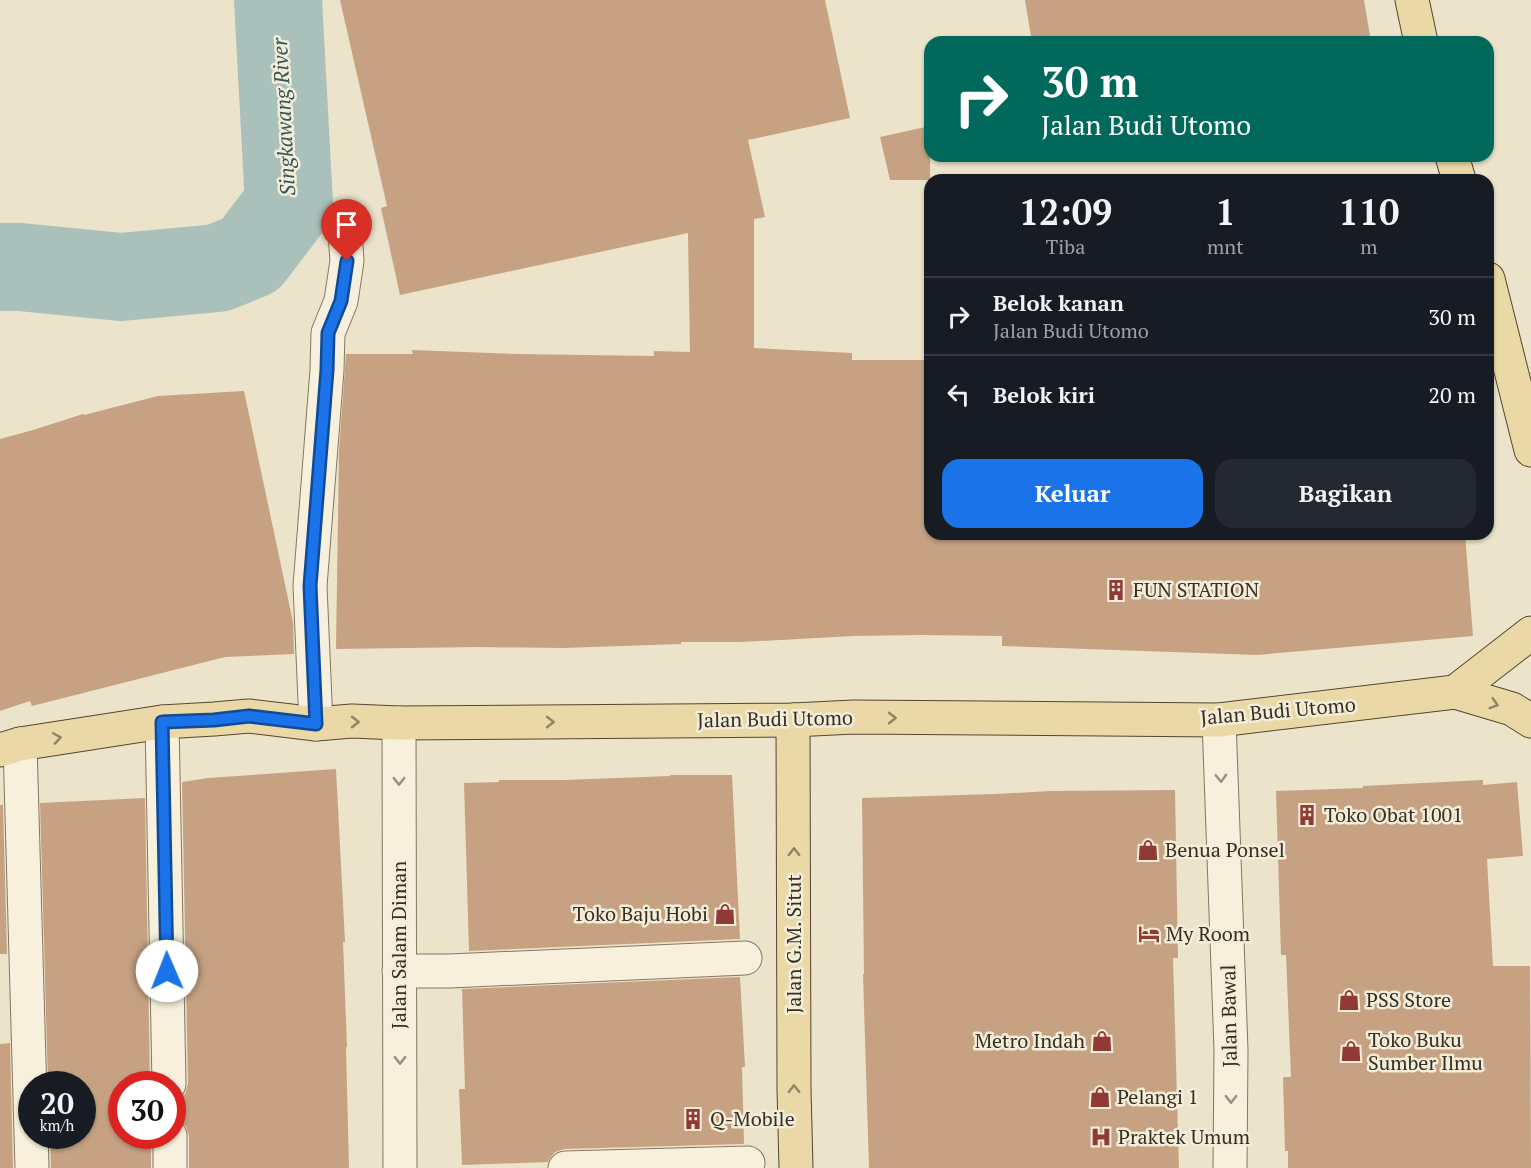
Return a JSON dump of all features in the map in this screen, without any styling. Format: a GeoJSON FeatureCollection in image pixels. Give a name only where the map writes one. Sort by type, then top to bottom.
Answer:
{"type":"FeatureCollection","features":[{"type":"Feature","properties":{"kind":"main road"},"geometry":{"type":"LineString","coordinates":[[1412,0],[1420,36]]}},
{"type":"Feature","properties":{"kind":"main road"},"geometry":{"type":"LineString","coordinates":[[1494,303],[1531,450]]}},
{"type":"Feature","properties":{"kind":"main road"},"geometry":{"type":"LineString","coordinates":[[1455,692],[1531,633]]}},
{"type":"Feature","properties":{"kind":"main road"},"geometry":{"type":"LineString","coordinates":[[1455,692],[1512,709],[1531,721]]}},
{"type":"Feature","properties":{"kind":"main road","name":"Jalan Budi Utomo"},"geometry":{"type":"LineString","coordinates":[[10,747],[162,722],[249,716],[316,724],[352,721],[399,723],[793,720],[854,717],[1219,720],[1455,692]]}},
{"type":"Feature","properties":{"kind":"main road","name":"Jalan G.M. Situt"},"geometry":{"type":"LineString","coordinates":[[793,720],[796,1168]]}},
{"type":"Feature","properties":{"kind":"street"},"geometry":{"type":"LineString","coordinates":[[316,724],[310,586],[328,333],[341,301],[347,261],[344,218]]}},
{"type":"Feature","properties":{"kind":"street","name":"Jalan Bawal"},"geometry":{"type":"LineString","coordinates":[[1219,720],[1231,1050],[1230,1168]]}},
{"type":"Feature","properties":{"kind":"street"},"geometry":{"type":"LineString","coordinates":[[162,722],[169,1071]]}},
{"type":"Feature","properties":{"kind":"street","name":"Jalan Salam Diman"},"geometry":{"type":"LineString","coordinates":[[399,723],[400,1168]]}},
{"type":"Feature","properties":{"kind":"street"},"geometry":{"type":"LineString","coordinates":[[10,747],[32,1168]]}},
{"type":"Feature","properties":{"kind":"street"},"geometry":{"type":"LineString","coordinates":[[399,971],[450,971],[745,958]]}},
{"type":"Feature","properties":{"kind":"street"},"geometry":{"type":"LineString","coordinates":[[170,1149],[170,1168]]}},
{"type":"Feature","properties":{"kind":"street"},"geometry":{"type":"LineString","coordinates":[[565,1168],[748,1163]]}},
{"type":"Feature","properties":{"kind":"building"},"geometry":{"type":"Polygon","coordinates":[[[340,0],[825,0],[850,118],[748,140],[765,217],[754,219],[754,348],[852,353],[852,360],[924,360],[924,540],[1465,540],[1473,636],[1257,655],[1002,646],[1002,636],[921,635],[562,648],[336,649],[339,451],[346,354],[413,354],[412,350],[654,356],[654,351],[690,352],[688,233],[400,295],[381,208],[387,206],[340,0]]]}},
{"type":"Feature","properties":{"kind":"building"},"geometry":{"type":"Polygon","coordinates":[[[1025,0],[1364,0],[1370,36],[1031,36],[1025,0]]]}},
{"type":"Feature","properties":{"kind":"building"},"geometry":{"type":"Polygon","coordinates":[[[924,127],[924,162],[930,162],[930,174],[924,174],[924,180],[890,180],[880,137],[924,127]]]}},
{"type":"Feature","properties":{"kind":"building"},"geometry":{"type":"Polygon","coordinates":[[[244,391],[293,622],[294,654],[225,657],[32,706],[30,701],[0,711],[0,439],[83,414],[158,396],[244,391]]]}},
{"type":"Feature","properties":{"kind":"building"},"geometry":{"type":"Polygon","coordinates":[[[336,769],[345,942],[343,942],[349,1168],[189,1168],[189,1136],[186,1127],[188,1084],[182,782],[336,769]]]}},
{"type":"Feature","properties":{"kind":"building"},"geometry":{"type":"Polygon","coordinates":[[[670,775],[732,775],[740,939],[469,951],[464,783],[670,775]]]}},
{"type":"Feature","properties":{"kind":"building"},"geometry":{"type":"Polygon","coordinates":[[[1483,780],[1483,785],[1517,782],[1523,856],[1487,859],[1493,966],[1530,966],[1531,1168],[1288,1168],[1288,1151],[1285,1151],[1283,1077],[1291,1077],[1286,955],[1281,955],[1276,791],[1483,780]]]}},
{"type":"Feature","properties":{"kind":"building"},"geometry":{"type":"Polygon","coordinates":[[[1175,790],[1178,958],[1173,958],[1179,1168],[869,1168],[863,974],[862,798],[1051,791],[1175,790]]]}},
{"type":"Feature","properties":{"kind":"building"},"geometry":{"type":"Polygon","coordinates":[[[145,798],[150,1071],[108,1071],[108,1149],[151,1149],[151,1168],[51,1168],[50,1149],[96,1149],[96,1071],[48,1071],[40,803],[145,798]]]}},
{"type":"Feature","properties":{"kind":"building"},"geometry":{"type":"Polygon","coordinates":[[[0,805],[3,805],[7,954],[0,954],[0,805]]]}},
{"type":"Feature","properties":{"kind":"building"},"geometry":{"type":"Polygon","coordinates":[[[740,977],[745,1067],[742,1067],[744,1144],[564,1149],[555,1152],[548,1162],[462,1165],[459,1089],[465,1089],[462,989],[740,977]]]}},
{"type":"Feature","properties":{"kind":"building"},"geometry":{"type":"Polygon","coordinates":[[[10,1043],[13,1168],[0,1168],[0,1044],[10,1043]]]}},
{"type":"Feature","properties":{"kind":"waterway","name":"Singkawang River"},"geometry":{"type":"LineString","coordinates":[[0,267],[121,277],[218,268],[250,255],[289,204],[278,0]]}},
{"type":"Feature","properties":{"kind":"place","name":"FUN STATION"},"geometry":{"type":"Point","coordinates":[1116,590]}},
{"type":"Feature","properties":{"kind":"place","name":"Toko Obat 1001"},"geometry":{"type":"Point","coordinates":[1307,815]}},
{"type":"Feature","properties":{"kind":"place","name":"Benua Ponsel"},"geometry":{"type":"Point","coordinates":[1148,850]}},
{"type":"Feature","properties":{"kind":"place","name":"Toko Baju Hobi"},"geometry":{"type":"Point","coordinates":[725,914]}},
{"type":"Feature","properties":{"kind":"place","name":"My Room"},"geometry":{"type":"Point","coordinates":[1149,934]}},
{"type":"Feature","properties":{"kind":"place","name":"PSS Store"},"geometry":{"type":"Point","coordinates":[1349,1000]}},
{"type":"Feature","properties":{"kind":"place","name":"Metro Indah"},"geometry":{"type":"Point","coordinates":[1102,1041]}},
{"type":"Feature","properties":{"kind":"place","name":"Toko Buku Sumber Ilmu"},"geometry":{"type":"Point","coordinates":[1351,1051]}},
{"type":"Feature","properties":{"kind":"place","name":"Pelangi 1"},"geometry":{"type":"Point","coordinates":[1100,1097]}},
{"type":"Feature","properties":{"kind":"place","name":"Q-Mobile"},"geometry":{"type":"Point","coordinates":[693,1119]}},
{"type":"Feature","properties":{"kind":"place","name":"Praktek Umum"},"geometry":{"type":"Point","coordinates":[1101,1137]}},
{"type":"Feature","properties":{"kind":"route"},"geometry":{"type":"LineString","coordinates":[[167,971],[162,722],[249,716],[316,724],[310,586],[328,333],[341,301],[347,261]]}}]}
